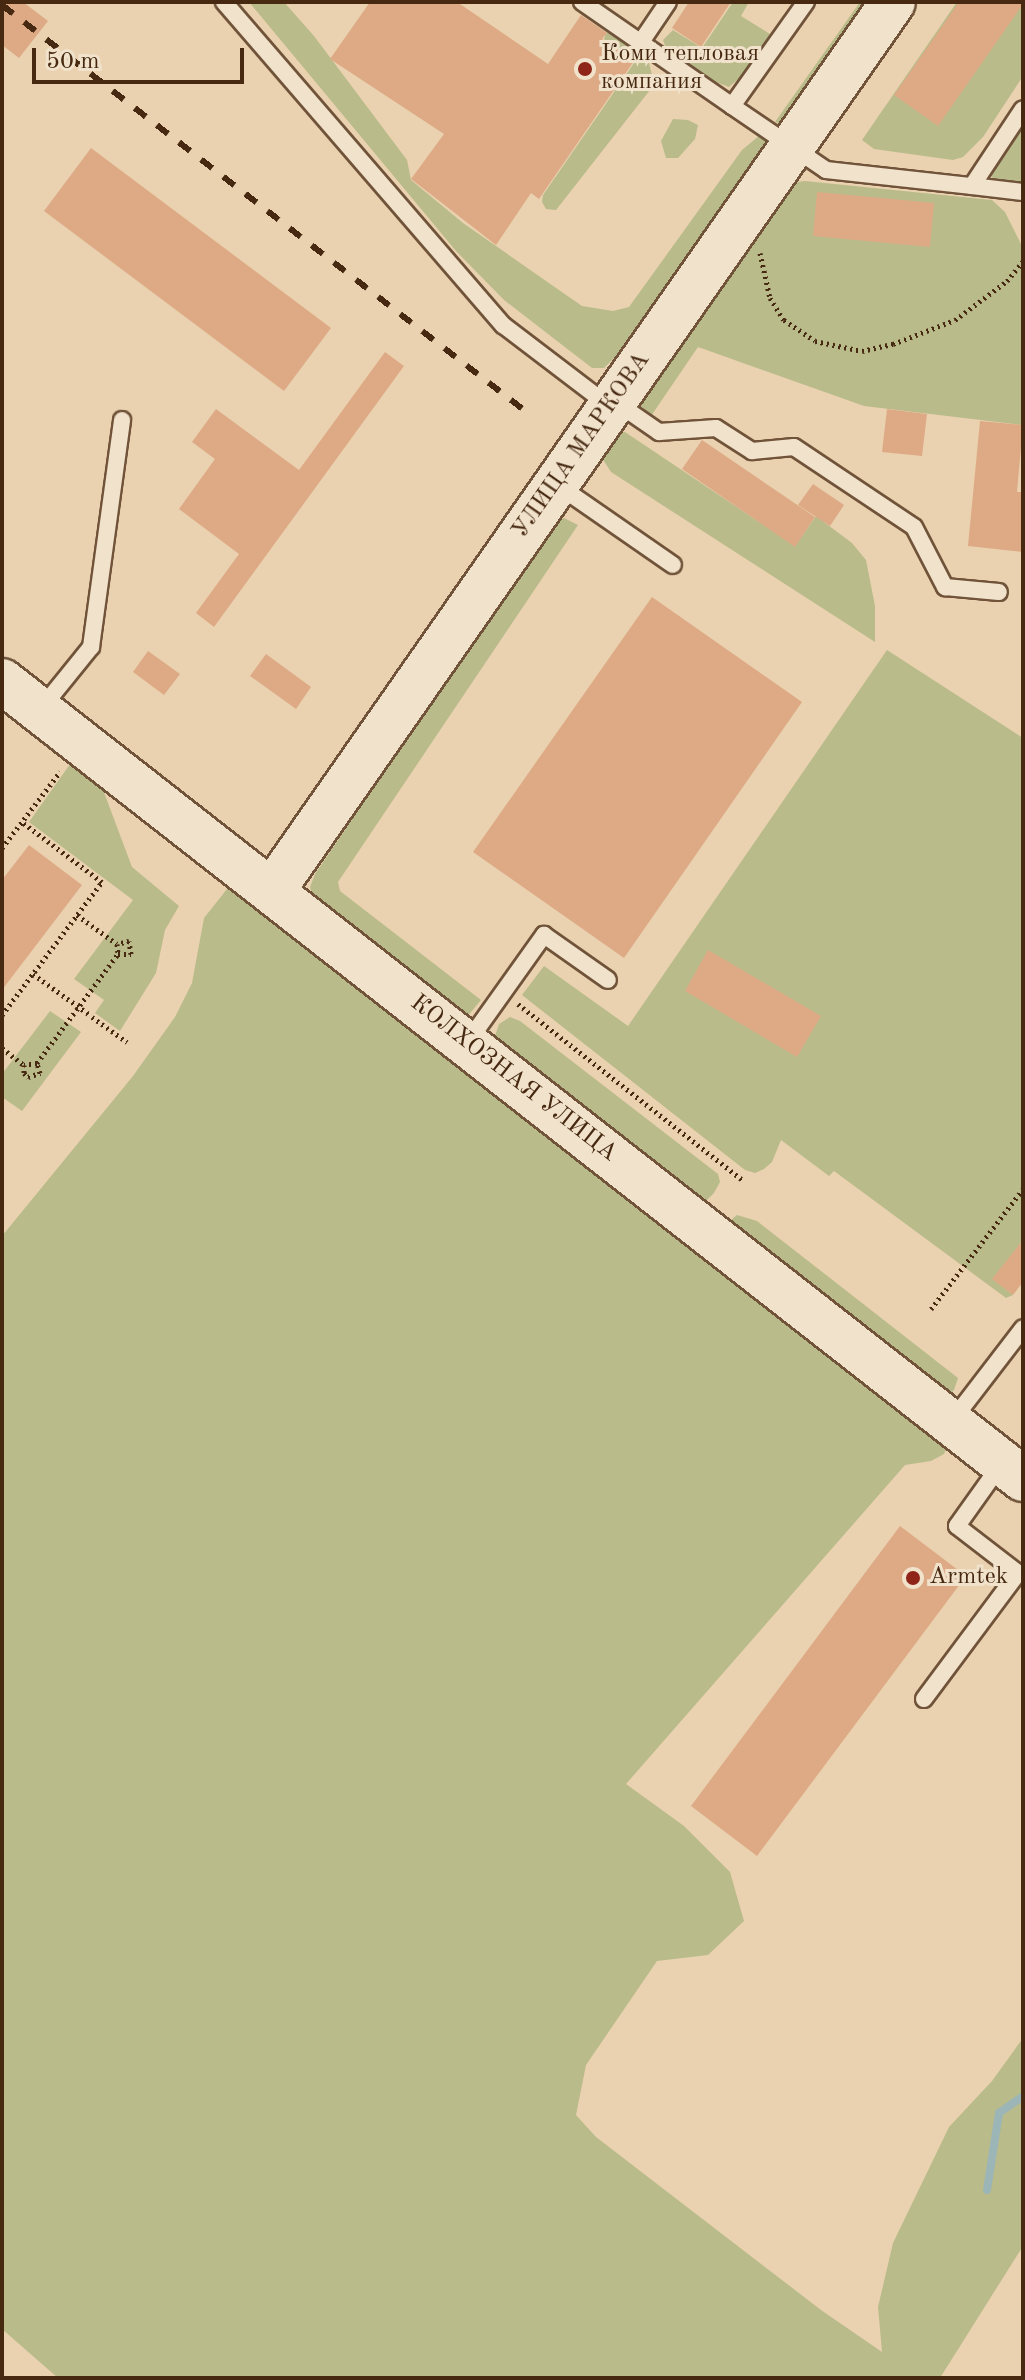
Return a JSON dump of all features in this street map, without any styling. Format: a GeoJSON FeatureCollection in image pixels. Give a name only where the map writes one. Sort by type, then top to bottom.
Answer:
{"type":"FeatureCollection","features":[{"type":"Feature","properties":{"kind":"street","name":"УЛИЦА МАРКОВА"},"geometry":{"type":"LineString","coordinates":[[272,891],[893,2]]}},
{"type":"Feature","properties":{"kind":"street","name":"КОЛХОЗНАЯ УЛИЦА"},"geometry":{"type":"LineString","coordinates":[[2,681],[1013,1471]]}},
{"type":"Feature","properties":{"kind":"lane"},"geometry":{"type":"LineString","coordinates":[[224,2],[503,325],[611,403],[659,432],[716,428],[752,451],[794,447],[914,527],[945,587],[999,592]]}},
{"type":"Feature","properties":{"kind":"lane"},"geometry":{"type":"LineString","coordinates":[[582,2],[826,170],[1023,192]]}},
{"type":"Feature","properties":{"kind":"lane"},"geometry":{"type":"LineString","coordinates":[[641,42],[668,2]]}},
{"type":"Feature","properties":{"kind":"lane"},"geometry":{"type":"LineString","coordinates":[[732,106],[806,2]]}},
{"type":"Feature","properties":{"kind":"lane"},"geometry":{"type":"LineString","coordinates":[[972,186],[1023,109]]}},
{"type":"Feature","properties":{"kind":"lane"},"geometry":{"type":"LineString","coordinates":[[39,710],[91,647],[122,420]]}},
{"type":"Feature","properties":{"kind":"lane"},"geometry":{"type":"LineString","coordinates":[[555,483],[673,565]]}},
{"type":"Feature","properties":{"kind":"lane"},"geometry":{"type":"LineString","coordinates":[[467,1043],[544,935],[608,980]]}},
{"type":"Feature","properties":{"kind":"lane"},"geometry":{"type":"LineString","coordinates":[[950,1422],[1023,1328]]}},
{"type":"Feature","properties":{"kind":"lane"},"geometry":{"type":"LineString","coordinates":[[924,1699],[1018,1573],[957,1526],[1013,1471]]}},
{"type":"Feature","properties":{"kind":"path"},"geometry":{"type":"LineString","coordinates":[[757,237],[770,298],[784,320],[815,341],[862,351],[893,344],[955,320],[1007,281],[1023,261]]}},
{"type":"Feature","properties":{"kind":"path"},"geometry":{"type":"LineString","coordinates":[[2,848],[65,764]]}},
{"type":"Feature","properties":{"kind":"path"},"geometry":{"type":"LineString","coordinates":[[2,1015],[102,882],[22,822]]}},
{"type":"Feature","properties":{"kind":"path"},"geometry":{"type":"LineString","coordinates":[[2,1048],[24,1065],[37,1063],[118,954],[117,944],[77,915]]}},
{"type":"Feature","properties":{"kind":"path"},"geometry":{"type":"LineString","coordinates":[[117,944],[127,940],[133,949],[126,957],[118,954]]}},
{"type":"Feature","properties":{"kind":"path"},"geometry":{"type":"LineString","coordinates":[[33,974],[127,1042]]}},
{"type":"Feature","properties":{"kind":"path"},"geometry":{"type":"LineString","coordinates":[[503,992],[744,1181]]}},
{"type":"Feature","properties":{"kind":"path"},"geometry":{"type":"LineString","coordinates":[[24,1065],[24,1073],[33,1078],[41,1070],[37,1063]]}},
{"type":"Feature","properties":{"kind":"path"},"geometry":{"type":"LineString","coordinates":[[931,1309],[1023,1189]]}},
{"type":"Feature","properties":{"kind":"green space"},"geometry":{"type":"Polygon","coordinates":[[[249,2],[284,2],[314,36],[407,160],[411,180],[463,223],[582,306],[613,311],[629,307],[742,150],[760,135],[768,137],[769,141],[628,344],[604,368],[592,368],[504,300],[456,251],[249,2]]]}},
{"type":"Feature","properties":{"kind":"green space"},"geometry":{"type":"Polygon","coordinates":[[[733,2],[749,2],[741,16],[770,34],[746,72],[729,87],[708,79],[667,51],[663,40],[673,30],[702,48],[733,2]]]}},
{"type":"Feature","properties":{"kind":"green space"},"geometry":{"type":"Polygon","coordinates":[[[860,2],[875,2],[784,125],[775,122],[860,2]]]}},
{"type":"Feature","properties":{"kind":"green space"},"geometry":{"type":"Polygon","coordinates":[[[957,2],[1023,2],[1023,76],[983,137],[963,157],[953,160],[874,149],[862,140],[957,2]]]}},
{"type":"Feature","properties":{"kind":"green space"},"geometry":{"type":"Polygon","coordinates":[[[617,32],[647,56],[653,78],[650,90],[556,210],[546,209],[542,202],[543,195],[634,63],[604,39],[606,33],[617,32]]]}},
{"type":"Feature","properties":{"kind":"green space"},"geometry":{"type":"Polygon","coordinates":[[[673,119],[688,120],[698,125],[695,139],[678,158],[666,158],[661,141],[673,119]]]}},
{"type":"Feature","properties":{"kind":"green space"},"geometry":{"type":"Polygon","coordinates":[[[1023,124],[1023,183],[996,181],[991,176],[1023,124]]]}},
{"type":"Feature","properties":{"kind":"green space"},"geometry":{"type":"Polygon","coordinates":[[[805,181],[992,200],[1005,212],[1023,248],[1023,425],[864,406],[698,347],[651,416],[639,404],[789,183],[805,181]]]}},
{"type":"Feature","properties":{"kind":"green space"},"geometry":{"type":"Polygon","coordinates":[[[625,432],[795,546],[816,516],[852,543],[866,560],[875,606],[875,642],[611,472],[602,458],[616,434],[625,432]]]}},
{"type":"Feature","properties":{"kind":"green space"},"geometry":{"type":"Polygon","coordinates":[[[564,518],[578,525],[338,882],[340,891],[481,1000],[466,1018],[315,904],[310,887],[315,874],[555,521],[564,518]]]}},
{"type":"Feature","properties":{"kind":"green space"},"geometry":{"type":"Polygon","coordinates":[[[887,650],[1023,738],[1023,1240],[993,1279],[1013,1295],[1006,1298],[834,1171],[829,1176],[781,1140],[772,1162],[764,1169],[755,1173],[745,1170],[522,995],[544,966],[628,1026],[887,650]]]}},
{"type":"Feature","properties":{"kind":"green space"},"geometry":{"type":"Polygon","coordinates":[[[73,760],[99,779],[132,867],[179,906],[165,930],[156,973],[120,1031],[95,1013],[104,1000],[74,979],[133,900],[29,822],[73,760]]]}},
{"type":"Feature","properties":{"kind":"green space"},"geometry":{"type":"Polygon","coordinates":[[[231,884],[948,1445],[944,1454],[931,1461],[905,1465],[626,1784],[684,1826],[730,1872],[744,1921],[708,1955],[657,1961],[586,2065],[576,2115],[596,2137],[821,2310],[882,2352],[878,2307],[893,2243],[949,2127],[992,2081],[1023,2038],[1023,2246],[940,2378],[58,2378],[2,2329],[2,1236],[133,1076],[175,1017],[192,983],[204,918],[231,884]]]}},
{"type":"Feature","properties":{"kind":"green space"},"geometry":{"type":"Polygon","coordinates":[[[50,1011],[81,1032],[22,1111],[2,1097],[2,1074],[50,1011]]]}},
{"type":"Feature","properties":{"kind":"green space"},"geometry":{"type":"Polygon","coordinates":[[[510,1017],[520,1021],[718,1174],[720,1182],[714,1193],[704,1203],[493,1042],[499,1024],[510,1017]]]}},
{"type":"Feature","properties":{"kind":"green space"},"geometry":{"type":"Polygon","coordinates":[[[737,1215],[757,1221],[958,1378],[954,1390],[949,1395],[725,1225],[737,1215]]]}},
{"type":"Feature","properties":{"kind":"building"},"geometry":{"type":"Polygon","coordinates":[[[2,2],[23,2],[48,21],[19,58],[2,45],[2,2]]]}},
{"type":"Feature","properties":{"kind":"building"},"geometry":{"type":"Polygon","coordinates":[[[370,2],[457,2],[548,64],[581,15],[607,33],[602,39],[634,61],[539,199],[531,193],[496,245],[411,179],[444,134],[330,59],[370,2]]]}},
{"type":"Feature","properties":{"kind":"building"},"geometry":{"type":"Polygon","coordinates":[[[689,2],[731,2],[701,47],[672,28],[689,2]]]}},
{"type":"Feature","properties":{"kind":"building"},"geometry":{"type":"Polygon","coordinates":[[[959,2],[1023,4],[938,126],[894,95],[959,2]]]}},
{"type":"Feature","properties":{"kind":"building"},"geometry":{"type":"Polygon","coordinates":[[[91,148],[331,328],[284,391],[44,211],[91,148]]]}},
{"type":"Feature","properties":{"kind":"building"},"geometry":{"type":"Polygon","coordinates":[[[817,192],[934,203],[930,247],[813,236],[817,192]]]}},
{"type":"Feature","properties":{"kind":"building"},"geometry":{"type":"Polygon","coordinates":[[[385,352],[404,366],[214,627],[196,613],[239,554],[179,509],[215,459],[192,442],[216,409],[299,470],[385,352]]]}},
{"type":"Feature","properties":{"kind":"building"},"geometry":{"type":"Polygon","coordinates":[[[887,409],[927,414],[922,456],[882,452],[887,409]]]}},
{"type":"Feature","properties":{"kind":"building"},"geometry":{"type":"Polygon","coordinates":[[[980,421],[1023,425],[1017,492],[1023,492],[1023,552],[968,546],[980,421]]]}},
{"type":"Feature","properties":{"kind":"building"},"geometry":{"type":"Polygon","coordinates":[[[702,440],[815,517],[795,547],[682,469],[702,440]]]}},
{"type":"Feature","properties":{"kind":"building"},"geometry":{"type":"Polygon","coordinates":[[[813,484],[844,505],[830,526],[798,505],[813,484]]]}},
{"type":"Feature","properties":{"kind":"building"},"geometry":{"type":"Polygon","coordinates":[[[652,597],[802,702],[624,958],[473,852],[652,597]]]}},
{"type":"Feature","properties":{"kind":"building"},"geometry":{"type":"Polygon","coordinates":[[[148,651],[180,674],[164,695],[133,672],[148,651]]]}},
{"type":"Feature","properties":{"kind":"building"},"geometry":{"type":"Polygon","coordinates":[[[266,654],[311,687],[296,709],[250,676],[266,654]]]}},
{"type":"Feature","properties":{"kind":"building"},"geometry":{"type":"Polygon","coordinates":[[[29,845],[82,885],[2,990],[2,880],[29,845]]]}},
{"type":"Feature","properties":{"kind":"building"},"geometry":{"type":"Polygon","coordinates":[[[708,950],[821,1016],[797,1057],[685,991],[708,950]]]}},
{"type":"Feature","properties":{"kind":"building"},"geometry":{"type":"Polygon","coordinates":[[[1023,1240],[1023,1282],[1013,1295],[992,1279],[1023,1240]]]}},
{"type":"Feature","properties":{"kind":"building"},"geometry":{"type":"Polygon","coordinates":[[[900,1526],[966,1576],[757,1856],[691,1806],[900,1526]]]}},
{"type":"Feature","properties":{"kind":"waterway"},"geometry":{"type":"LineString","coordinates":[[987,2190],[999,2113],[1023,2096]]}},
{"type":"Feature","properties":{"kind":"railway"},"geometry":{"type":"LineString","coordinates":[[2,5],[524,410]]}},
{"type":"Feature","properties":{"kind":"place","name":"Коми тепловая компания"},"geometry":{"type":"Point","coordinates":[585,69]}},
{"type":"Feature","properties":{"kind":"place","name":"Armtek"},"geometry":{"type":"Point","coordinates":[913,1578]}}]}
